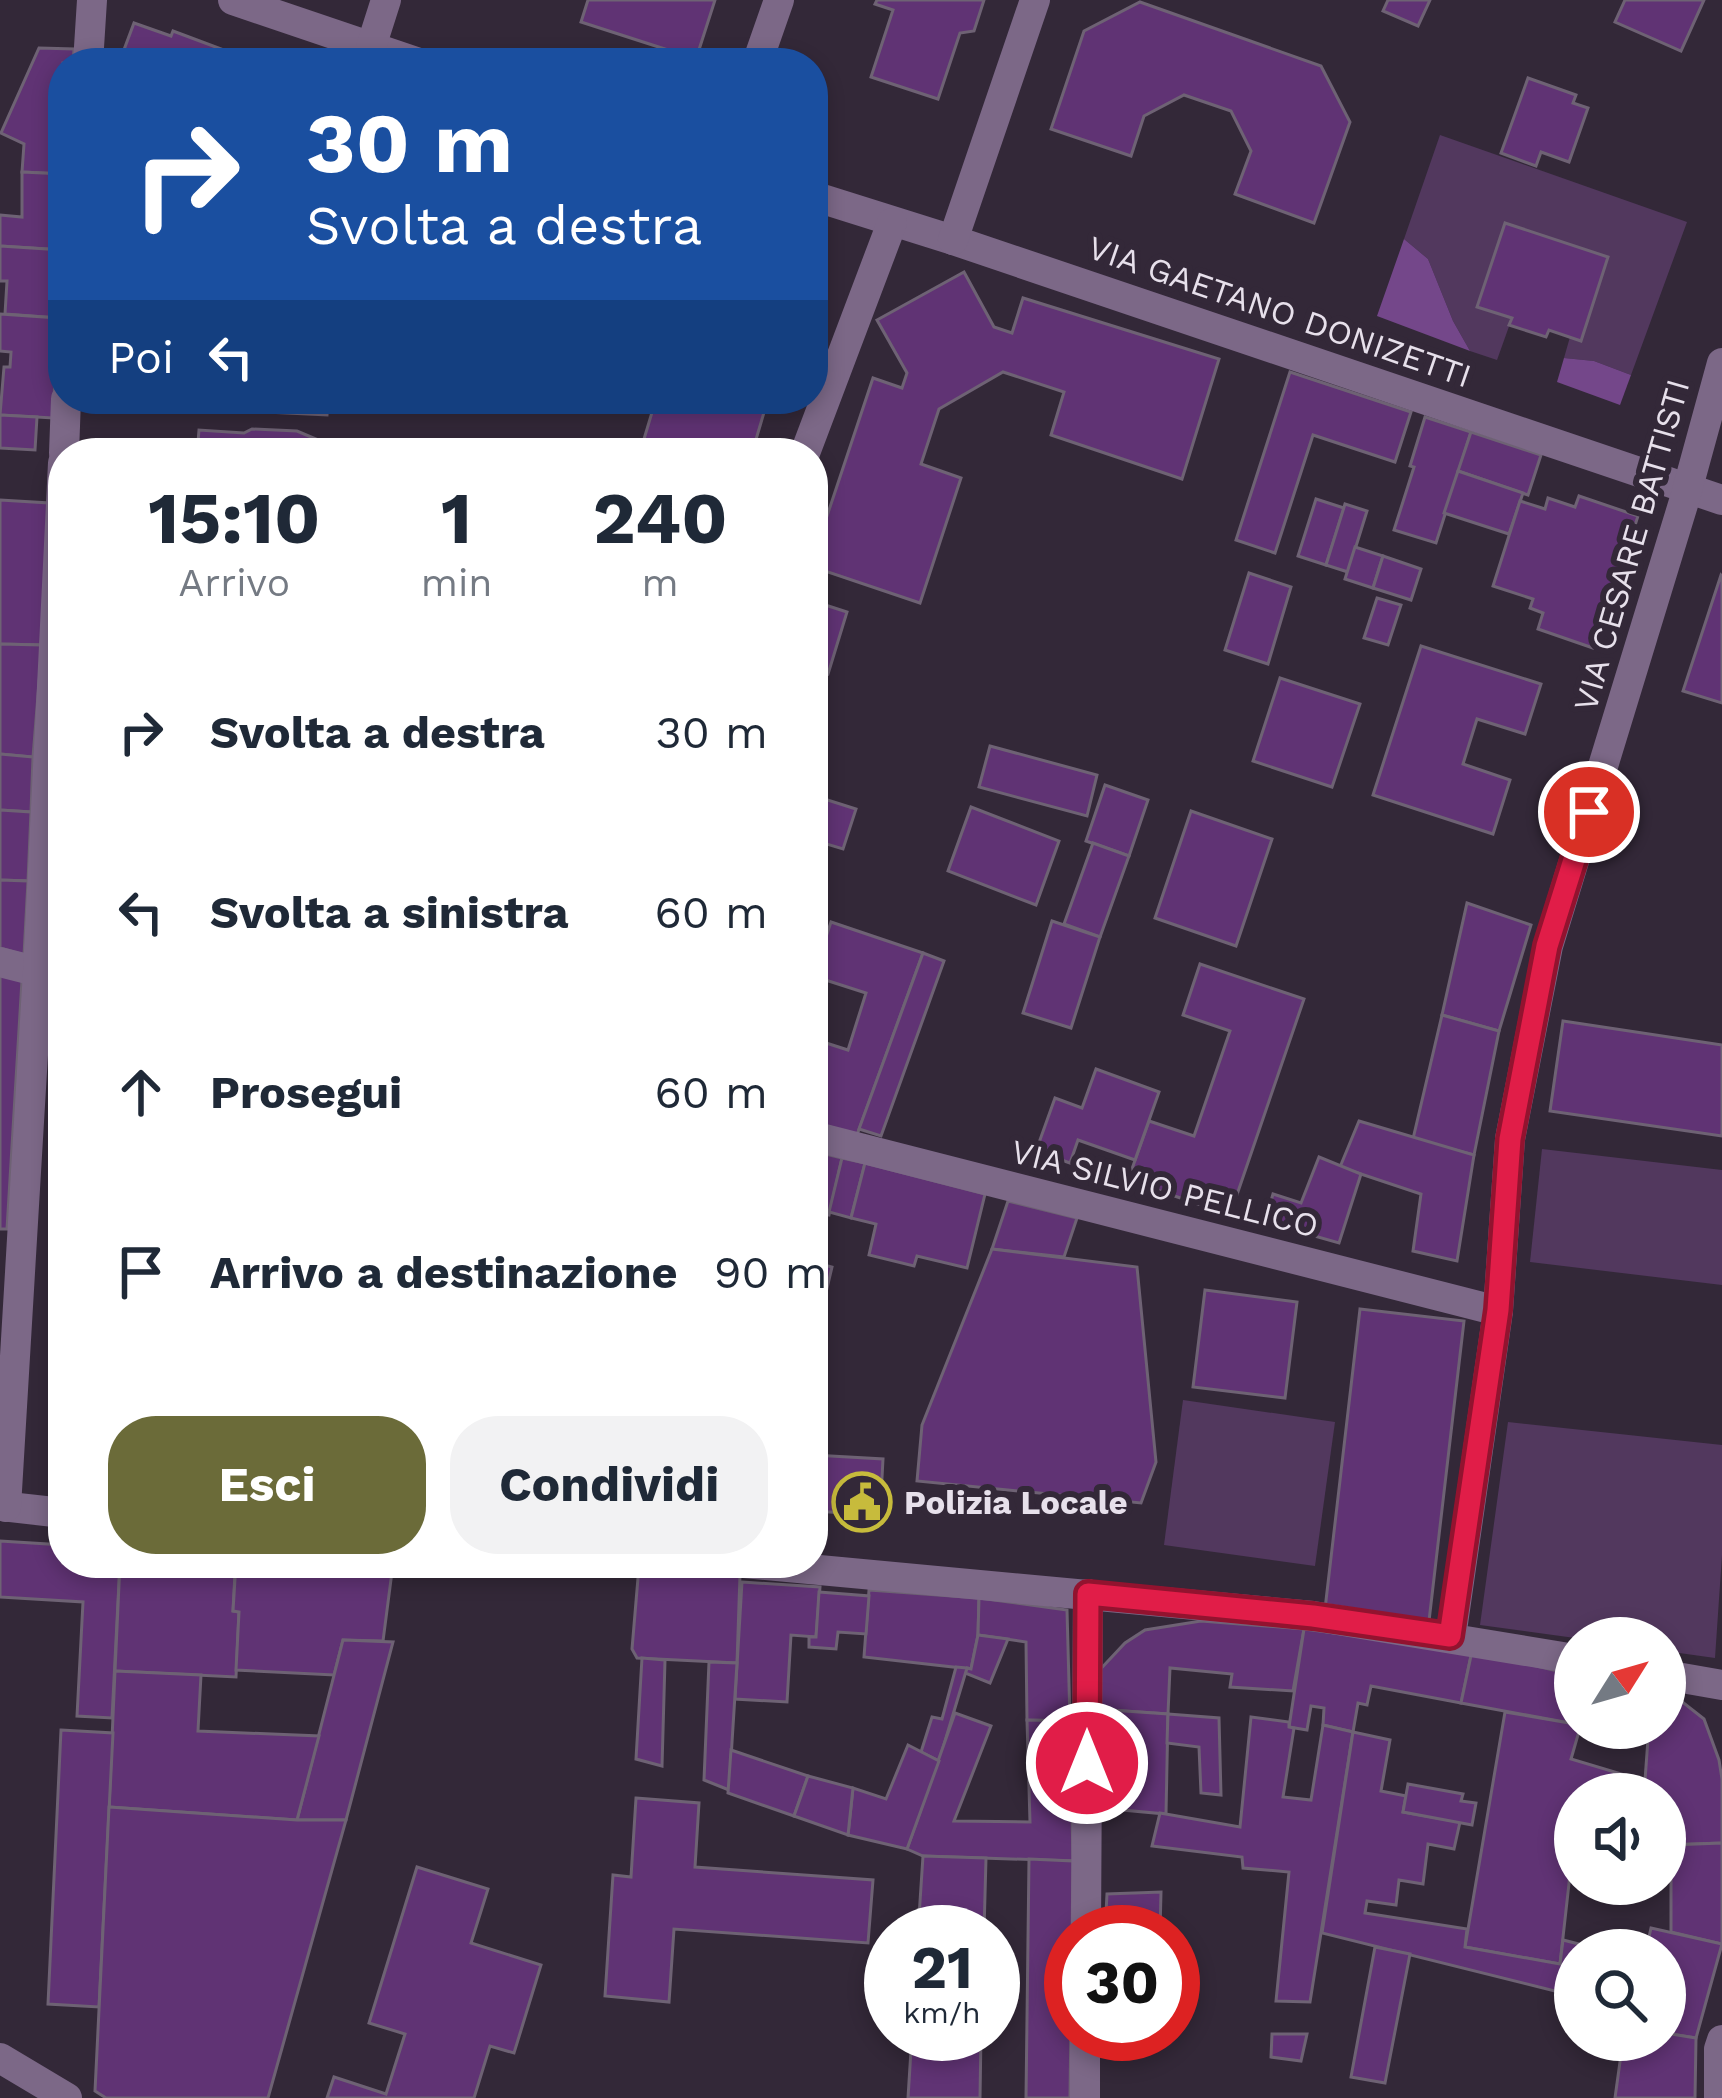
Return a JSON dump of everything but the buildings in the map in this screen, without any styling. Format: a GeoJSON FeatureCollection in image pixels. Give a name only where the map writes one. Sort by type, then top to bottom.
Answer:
{"type":"FeatureCollection","features":[{"type":"Feature","properties":{"kind":"street"},"geometry":{"type":"LineString","coordinates":[[89,48],[92,0]]}},
{"type":"Feature","properties":{"kind":"street"},"geometry":{"type":"LineString","coordinates":[[233,0],[374,48]]}},
{"type":"Feature","properties":{"kind":"street"},"geometry":{"type":"LineString","coordinates":[[371,47],[386,0]]}},
{"type":"Feature","properties":{"kind":"street"},"geometry":{"type":"LineString","coordinates":[[762,48],[778,0]]}},
{"type":"Feature","properties":{"kind":"street"},"geometry":{"type":"LineString","coordinates":[[953,240],[1035,0]]}},
{"type":"Feature","properties":{"kind":"street","name":"VIA GAETANO DONIZETTI"},"geometry":{"type":"LineString","coordinates":[[828,201],[1722,500]]}},
{"type":"Feature","properties":{"kind":"street"},"geometry":{"type":"LineString","coordinates":[[828,362],[892,223]]}},
{"type":"Feature","properties":{"kind":"street","name":"VIA CESARE BATTISTI"},"geometry":{"type":"LineString","coordinates":[[1450,1636],[1498,1310],[1510,1139],[1547,946],[1722,363]]}},
{"type":"Feature","properties":{"kind":"street"},"geometry":{"type":"LineString","coordinates":[[0,962],[48,973]]}},
{"type":"Feature","properties":{"kind":"street"},"geometry":{"type":"LineString","coordinates":[[48,1007],[3,1507],[48,1512]]}},
{"type":"Feature","properties":{"kind":"street","name":"VIA SILVIO PELLICO"},"geometry":{"type":"LineString","coordinates":[[828,1140],[1498,1310]]}},
{"type":"Feature","properties":{"kind":"street"},"geometry":{"type":"LineString","coordinates":[[828,1571],[1313,1616],[1554,1655]]}},
{"type":"Feature","properties":{"kind":"street"},"geometry":{"type":"LineString","coordinates":[[1086,1905],[1088,1594]]}},
{"type":"Feature","properties":{"kind":"street"},"geometry":{"type":"LineString","coordinates":[[1686,1679],[1722,1685]]}},
{"type":"Feature","properties":{"kind":"street"},"geometry":{"type":"LineString","coordinates":[[1719,2098],[1722,2040]]}},
{"type":"Feature","properties":{"kind":"street"},"geometry":{"type":"LineString","coordinates":[[0,2058],[32,2088],[67,2098]]}},
{"type":"Feature","properties":{"kind":"street"},"geometry":{"type":"LineString","coordinates":[[1085,2061],[1085,2098]]}},
{"type":"Feature","properties":{"kind":"shaded area"},"geometry":{"type":"Polygon","coordinates":[[[1440,135],[1687,222],[1631,375],[1594,361],[1564,358],[1570,337],[1582,340],[1608,257],[1505,223],[1478,306],[1512,318],[1497,360],[1470,351],[1428,259],[1404,239],[1440,135]]]}},
{"type":"Feature","properties":{"kind":"shaded area"},"geometry":{"type":"Polygon","coordinates":[[[1404,239],[1428,259],[1470,351],[1377,316],[1404,239]]]}},
{"type":"Feature","properties":{"kind":"shaded area"},"geometry":{"type":"Polygon","coordinates":[[[1564,358],[1594,361],[1631,375],[1620,405],[1557,382],[1564,358]]]}},
{"type":"Feature","properties":{"kind":"shaded area"},"geometry":{"type":"Polygon","coordinates":[[[1542,1149],[1722,1170],[1722,1285],[1530,1262],[1542,1149]]]}},
{"type":"Feature","properties":{"kind":"shaded area"},"geometry":{"type":"Polygon","coordinates":[[[1183,1400],[1335,1422],[1315,1566],[1164,1545],[1183,1400]]]}},
{"type":"Feature","properties":{"kind":"shaded area"},"geometry":{"type":"Polygon","coordinates":[[[1508,1422],[1722,1445],[1722,1555],[1715,1658],[1686,1654],[1686,1617],[1554,1617],[1554,1635],[1480,1625],[1508,1422]]]}},
{"type":"Feature","properties":{"kind":"place","name":"Polizia Locale"},"geometry":{"type":"Point","coordinates":[862,1502]}},
{"type":"Feature","properties":{"kind":"route"},"geometry":{"type":"LineString","coordinates":[[1087,1763],[1088,1594],[1313,1616],[1450,1636],[1498,1310],[1510,1139],[1547,946],[1589,812]]}}]}
